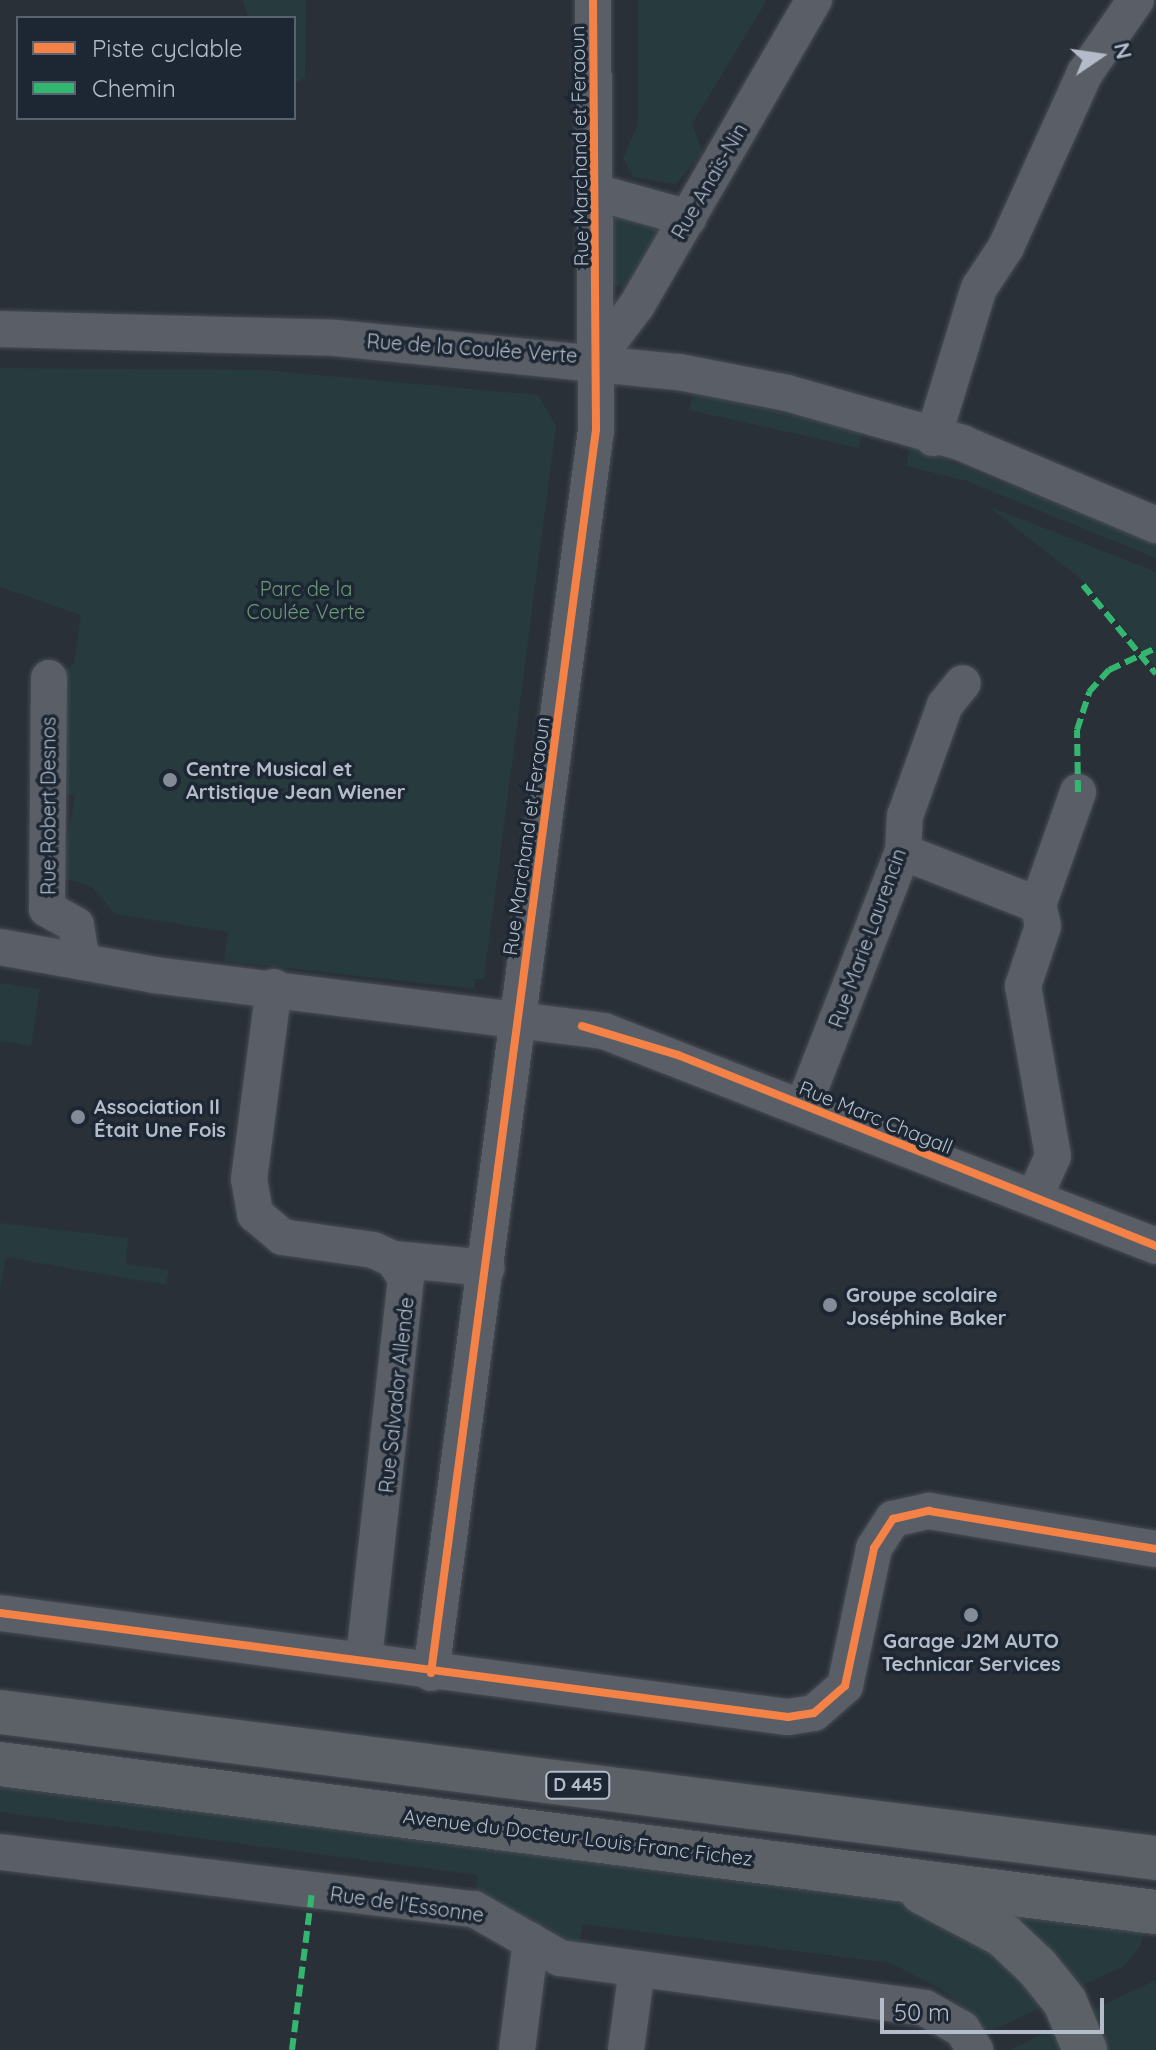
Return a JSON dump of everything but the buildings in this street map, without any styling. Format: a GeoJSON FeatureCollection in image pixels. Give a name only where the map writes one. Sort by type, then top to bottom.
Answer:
{"type":"FeatureCollection","features":[{"type":"Feature","properties":{"kind":"main road","name":"D 445"},"geometry":{"type":"LineString","coordinates":[[0,1712],[1156,1858]]}},
{"type":"Feature","properties":{"kind":"main road","name":"Avenue du Docteur Louis Franc Fichez"},"geometry":{"type":"LineString","coordinates":[[0,1764],[1156,1912]]}},
{"type":"Feature","properties":{"kind":"main road"},"geometry":{"type":"LineString","coordinates":[[883,1875],[961,1871],[1156,1889]]}},
{"type":"Feature","properties":{"kind":"main road"},"geometry":{"type":"LineString","coordinates":[[883,1875],[1003,1935],[1065,2002],[1085,2050]]}},
{"type":"Feature","properties":{"kind":"street","name":"Rue Marchand et Feraoun"},"geometry":{"type":"LineString","coordinates":[[431,1673],[596,430],[593,0]]}},
{"type":"Feature","properties":{"kind":"street","name":"Rue Anaïs-Nin"},"geometry":{"type":"LineString","coordinates":[[597,358],[688,218],[814,0]]}},
{"type":"Feature","properties":{"kind":"street"},"geometry":{"type":"LineString","coordinates":[[933,438],[979,288],[1006,247],[1079,84],[1136,0]]}},
{"type":"Feature","properties":{"kind":"street"},"geometry":{"type":"LineString","coordinates":[[595,192],[688,218]]}},
{"type":"Feature","properties":{"kind":"street","name":"Rue de la Coulée Verte"},"geometry":{"type":"LineString","coordinates":[[0,329],[297,335],[597,358],[787,393],[933,438],[962,443],[1156,525]]}},
{"type":"Feature","properties":{"kind":"street","name":"Rue Robert Desnos"},"geometry":{"type":"LineString","coordinates":[[49,678],[47,909],[76,925],[82,962]]}},
{"type":"Feature","properties":{"kind":"street","name":"Rue Marie Laurencin"},"geometry":{"type":"LineString","coordinates":[[804,1104],[903,852],[905,816],[945,705],[963,683]]}},
{"type":"Feature","properties":{"kind":"street"},"geometry":{"type":"LineString","coordinates":[[1034,1198],[1053,1156],[1023,986],[1043,926],[1038,905],[1078,792]]}},
{"type":"Feature","properties":{"kind":"street"},"geometry":{"type":"LineString","coordinates":[[903,852],[1038,905]]}},
{"type":"Feature","properties":{"kind":"street"},"geometry":{"type":"LineString","coordinates":[[47,909],[16,927],[5,948],[82,962],[274,987],[249,1179],[255,1214],[282,1237],[393,1259],[487,1268]]}},
{"type":"Feature","properties":{"kind":"street","name":"Rue Marc Chagall"},"geometry":{"type":"LineString","coordinates":[[274,987],[518,1017],[604,1031],[804,1104],[1156,1246]]}},
{"type":"Feature","properties":{"kind":"street","name":"Rue Salvador Allende"},"geometry":{"type":"LineString","coordinates":[[364,1661],[408,1299],[393,1259]]}},
{"type":"Feature","properties":{"kind":"street"},"geometry":{"type":"LineString","coordinates":[[0,1613],[364,1661],[431,1673],[788,1717],[814,1713],[845,1686],[854,1665],[874,1548],[893,1519],[929,1511],[1156,1549]]}},
{"type":"Feature","properties":{"kind":"street","name":"Rue de l'Essonne"},"geometry":{"type":"LineString","coordinates":[[0,1852],[474,1909],[560,1958],[911,2004],[947,2017],[975,2050]]}},
{"type":"Feature","properties":{"kind":"street"},"geometry":{"type":"LineString","coordinates":[[517,2050],[531,1941]]}},
{"type":"Feature","properties":{"kind":"street"},"geometry":{"type":"LineString","coordinates":[[626,2050],[637,1969]]}},
{"type":"Feature","properties":{"kind":"green space"},"geometry":{"type":"Polygon","coordinates":[[[233,0],[306,0],[305,78],[296,82],[296,16],[247,16],[243,1],[233,0]]]}},
{"type":"Feature","properties":{"kind":"green space"},"geometry":{"type":"Polygon","coordinates":[[[638,0],[767,0],[692,124],[703,153],[676,184],[633,177],[623,158],[638,124],[638,0]]]}},
{"type":"Feature","properties":{"kind":"green space"},"geometry":{"type":"Polygon","coordinates":[[[611,215],[658,221],[661,230],[632,290],[608,283],[611,215]]]}},
{"type":"Feature","properties":{"kind":"green space","name":"Parc de la Coulée Verte"},"geometry":{"type":"Polygon","coordinates":[[[0,368],[264,370],[538,395],[556,426],[484,979],[474,979],[475,989],[224,961],[228,932],[115,914],[92,887],[61,877],[75,796],[55,790],[59,677],[74,663],[81,615],[0,587],[0,368]]]}},
{"type":"Feature","properties":{"kind":"green space"},"geometry":{"type":"Polygon","coordinates":[[[694,391],[862,432],[859,448],[689,410],[694,391]]]}},
{"type":"Feature","properties":{"kind":"green space"},"geometry":{"type":"Polygon","coordinates":[[[910,446],[1156,543],[1156,558],[967,481],[906,466],[910,446]]]}},
{"type":"Feature","properties":{"kind":"green space"},"geometry":{"type":"Polygon","coordinates":[[[988,506],[1156,572],[1156,667],[1087,584],[988,506]]]}},
{"type":"Feature","properties":{"kind":"green space"},"geometry":{"type":"Polygon","coordinates":[[[0,983],[40,989],[31,1046],[0,1041],[0,983]]]}},
{"type":"Feature","properties":{"kind":"green space"},"geometry":{"type":"Polygon","coordinates":[[[0,1223],[128,1238],[126,1264],[169,1270],[166,1285],[6,1257],[0,1289],[0,1223]]]}},
{"type":"Feature","properties":{"kind":"green space"},"geometry":{"type":"Polygon","coordinates":[[[0,1787],[918,1903],[996,1949],[1042,2007],[989,2032],[944,1991],[891,1963],[583,1924],[578,1947],[475,1899],[478,1875],[0,1812],[0,1787]]]}},
{"type":"Feature","properties":{"kind":"green space"},"geometry":{"type":"Polygon","coordinates":[[[1012,1913],[1143,1930],[1141,1945],[1124,1966],[1070,1991],[1009,1925],[1012,1913]]]}},
{"type":"Feature","properties":{"kind":"green space"},"geometry":{"type":"Polygon","coordinates":[[[1156,1980],[1156,2050],[1098,2050],[1083,2014],[1156,1980]]]}},
{"type":"Feature","properties":{"kind":"green space"},"geometry":{"type":"Polygon","coordinates":[[[1061,2024],[1074,2050],[1011,2050],[1061,2024]]]}},
{"type":"Feature","properties":{"kind":"marked path"},"geometry":{"type":"LineString","coordinates":[[1083,585],[1156,674]]}},
{"type":"Feature","properties":{"kind":"marked path"},"geometry":{"type":"LineString","coordinates":[[1078,792],[1077,730],[1089,692],[1109,670],[1156,648]]}},
{"type":"Feature","properties":{"kind":"marked path"},"geometry":{"type":"LineString","coordinates":[[292,2050],[312,1891]]}},
{"type":"Feature","properties":{"kind":"cycle path"},"geometry":{"type":"LineString","coordinates":[[431,1673],[596,430],[593,0]]}},
{"type":"Feature","properties":{"kind":"cycle path"},"geometry":{"type":"LineString","coordinates":[[582,1026],[678,1055],[1156,1246]]}},
{"type":"Feature","properties":{"kind":"cycle path"},"geometry":{"type":"LineString","coordinates":[[0,1613],[788,1717],[814,1713],[845,1686],[874,1548],[893,1519],[929,1511],[1156,1549]]}},
{"type":"Feature","properties":{"kind":"place","name":"Centre Musical et Artistique Jean Wiener"},"geometry":{"type":"Point","coordinates":[170,780]}},
{"type":"Feature","properties":{"kind":"place","name":"Association Il Était Une Fois"},"geometry":{"type":"Point","coordinates":[78,1117]}},
{"type":"Feature","properties":{"kind":"place","name":"Groupe scolaire Joséphine Baker"},"geometry":{"type":"Point","coordinates":[830,1305]}},
{"type":"Feature","properties":{"kind":"place","name":"Garage J2M AUTO Technicar Services"},"geometry":{"type":"Point","coordinates":[971,1615]}}]}
